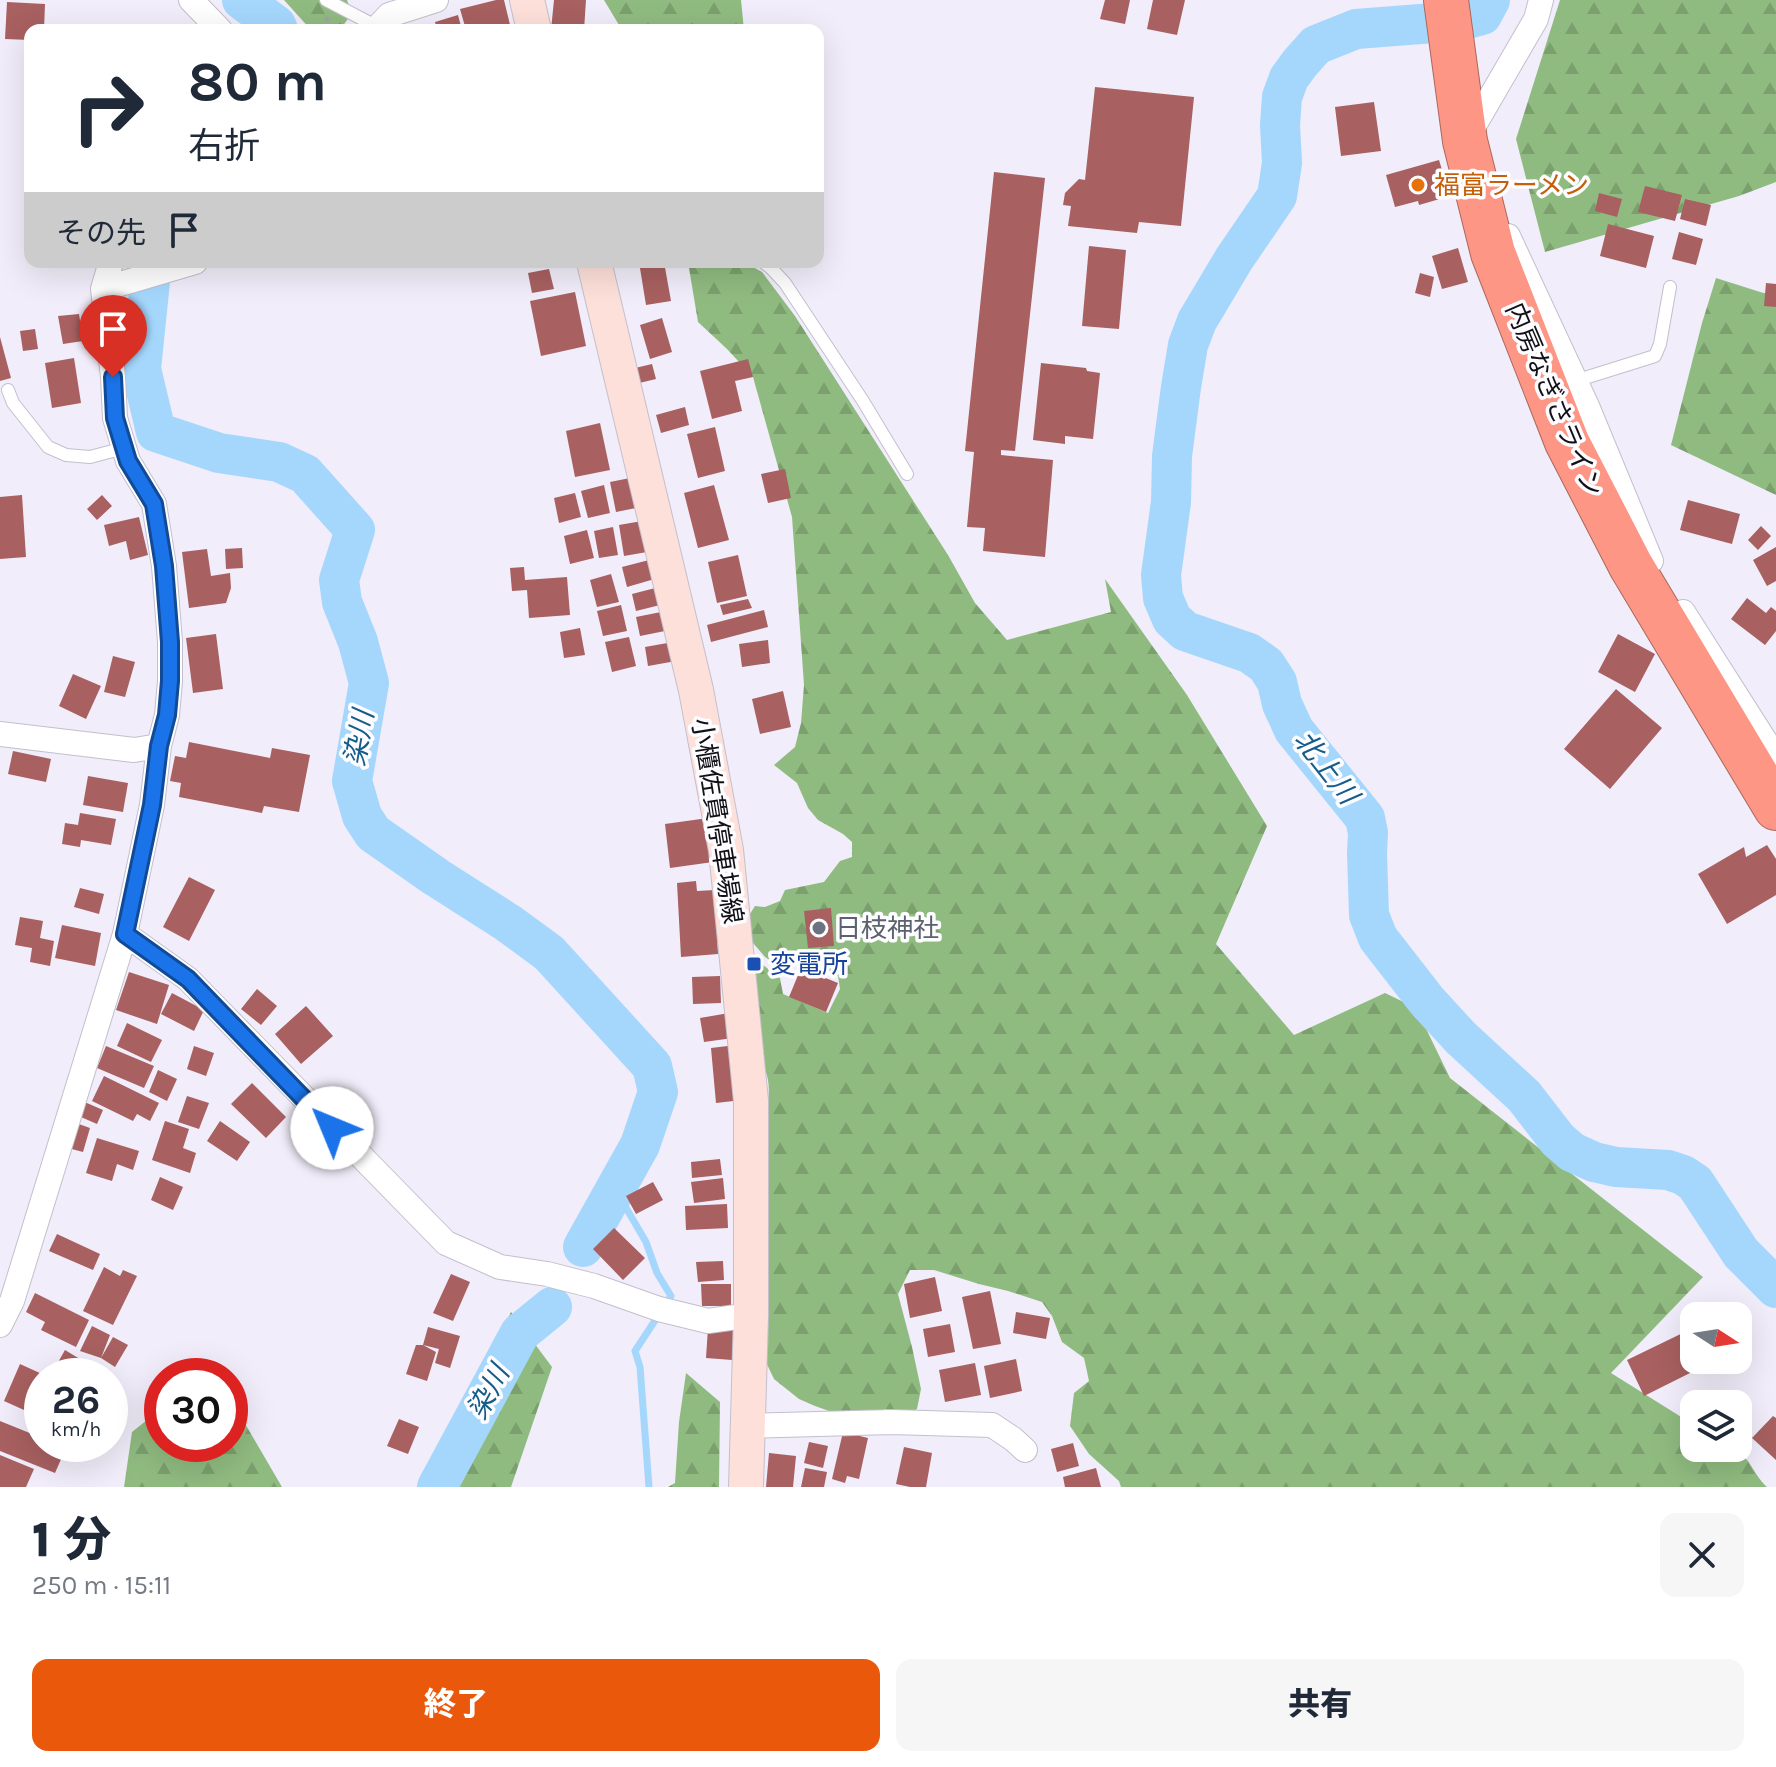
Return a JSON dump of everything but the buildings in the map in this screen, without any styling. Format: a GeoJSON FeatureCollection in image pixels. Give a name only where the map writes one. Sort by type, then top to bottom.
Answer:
{"type":"FeatureCollection","features":[{"type":"Feature","properties":{"kind":"highway","name":"内房なぎさライン"},"geometry":{"type":"LineString","coordinates":[[1446,0],[1465,141],[1481,211],[1493,253],[1567,442],[1631,566],[1776,808]]}},
{"type":"Feature","properties":{"kind":"main road"},"geometry":{"type":"LineString","coordinates":[[527,0],[533,24]]}},
{"type":"Feature","properties":{"kind":"main road","name":"小櫃佐貫停車場線"},"geometry":{"type":"LineString","coordinates":[[595,268],[696,690],[726,850],[751,1101],[751,1315],[746,1487]]}},
{"type":"Feature","properties":{"kind":"street"},"geometry":{"type":"LineString","coordinates":[[191,0],[214,24]]}},
{"type":"Feature","properties":{"kind":"street"},"geometry":{"type":"LineString","coordinates":[[381,24],[389,15],[436,0]]}},
{"type":"Feature","properties":{"kind":"street"},"geometry":{"type":"LineString","coordinates":[[1465,141],[1536,19],[1541,0]]}},
{"type":"Feature","properties":{"kind":"street"},"geometry":{"type":"LineString","coordinates":[[1481,211],[1502,222],[1575,381],[1650,558],[1776,758]]}},
{"type":"Feature","properties":{"kind":"street"},"geometry":{"type":"LineString","coordinates":[[0,1325],[12,1301],[125,934],[167,715],[170,642],[164,566],[154,504],[128,461],[115,418],[110,278],[162,268]]}},
{"type":"Feature","properties":{"kind":"street"},"geometry":{"type":"LineString","coordinates":[[0,734],[134,750],[159,746]]}},
{"type":"Feature","properties":{"kind":"street"},"geometry":{"type":"LineString","coordinates":[[125,934],[188,979],[446,1243],[500,1267],[547,1274],[594,1286],[659,1309],[708,1321],[751,1315]]}},
{"type":"Feature","properties":{"kind":"street"},"geometry":{"type":"LineString","coordinates":[[748,1426],[892,1422],[992,1425],[1025,1450]]}},
{"type":"Feature","properties":{"kind":"lane"},"geometry":{"type":"LineString","coordinates":[[326,0],[370,24]]}},
{"type":"Feature","properties":{"kind":"lane"},"geometry":{"type":"LineString","coordinates":[[771,268],[785,283],[863,401],[907,474]]}},
{"type":"Feature","properties":{"kind":"lane"},"geometry":{"type":"LineString","coordinates":[[1575,381],[1655,356],[1670,287]]}},
{"type":"Feature","properties":{"kind":"lane"},"geometry":{"type":"LineString","coordinates":[[8,390],[13,403],[48,447],[66,455],[90,457],[124,448]]}},
{"type":"Feature","properties":{"kind":"green space"},"geometry":{"type":"Polygon","coordinates":[[[284,0],[347,0],[352,13],[344,24],[306,24],[284,0]]]}},
{"type":"Feature","properties":{"kind":"green space"},"geometry":{"type":"Polygon","coordinates":[[[604,0],[741,0],[743,24],[618,24],[604,0]]]}},
{"type":"Feature","properties":{"kind":"green space"},"geometry":{"type":"Polygon","coordinates":[[[1560,0],[1776,0],[1776,182],[1739,196],[1545,252],[1516,139],[1560,0]]]}},
{"type":"Feature","properties":{"kind":"green space"},"geometry":{"type":"Polygon","coordinates":[[[689,268],[755,268],[762,272],[795,316],[948,555],[975,603],[1007,640],[1111,612],[1105,579],[1187,695],[1267,826],[1216,944],[1294,1035],[1385,993],[1416,1008],[1450,1078],[1703,1277],[1611,1373],[1680,1416],[1680,1462],[1749,1462],[1767,1487],[1121,1487],[1119,1481],[1089,1454],[1070,1426],[1074,1393],[1089,1381],[1084,1358],[1062,1342],[1052,1316],[1042,1302],[934,1270],[910,1270],[898,1294],[921,1389],[917,1409],[911,1412],[885,1409],[873,1415],[846,1417],[799,1399],[774,1379],[762,1354],[769,1088],[761,1064],[748,968],[759,962],[780,978],[783,994],[828,1013],[840,989],[838,976],[793,960],[780,967],[765,957],[746,935],[748,917],[755,906],[765,907],[780,901],[785,890],[824,882],[840,861],[852,857],[852,842],[818,820],[808,808],[797,783],[774,765],[795,747],[801,723],[804,685],[792,517],[753,377],[698,322],[689,268]]]}},
{"type":"Feature","properties":{"kind":"green space"},"geometry":{"type":"Polygon","coordinates":[[[1716,278],[1776,297],[1776,495],[1671,445],[1716,278]]]}},
{"type":"Feature","properties":{"kind":"green space"},"geometry":{"type":"Polygon","coordinates":[[[511,1312],[552,1367],[511,1487],[455,1487],[461,1484],[463,1406],[511,1312]]]}},
{"type":"Feature","properties":{"kind":"green space"},"geometry":{"type":"Polygon","coordinates":[[[686,1373],[720,1402],[719,1487],[668,1487],[675,1483],[686,1373]]]}},
{"type":"Feature","properties":{"kind":"green space"},"geometry":{"type":"Polygon","coordinates":[[[144,1422],[144,1462],[248,1462],[248,1429],[282,1487],[124,1487],[132,1432],[144,1422]]]}},
{"type":"Feature","properties":{"kind":"waterway","name":"染川"},"geometry":{"type":"LineString","coordinates":[[242,0],[275,24]]}},
{"type":"Feature","properties":{"kind":"waterway","name":"北上川"},"geometry":{"type":"LineString","coordinates":[[1490,0],[1482,15],[1460,21],[1356,29],[1316,45],[1289,78],[1282,97],[1282,163],[1277,196],[1234,259],[1197,321],[1188,345],[1172,456],[1171,502],[1161,575],[1163,598],[1172,619],[1185,631],[1249,653],[1266,665],[1277,682],[1282,704],[1294,730],[1365,818],[1369,915],[1378,938],[1427,1001],[1461,1038],[1524,1096],[1558,1140],[1572,1152],[1616,1167],[1668,1170],[1695,1183],[1741,1253],[1776,1288]]}},
{"type":"Feature","properties":{"kind":"waterway","name":"染川"},"geometry":{"type":"LineString","coordinates":[[151,268],[141,369],[156,432],[219,453],[279,462],[305,474],[355,530],[339,580],[342,602],[358,642],[369,683],[352,781],[362,816],[373,833],[549,953],[652,1066],[658,1092],[640,1145],[583,1247]]}},
{"type":"Feature","properties":{"kind":"waterway"},"geometry":{"type":"LineString","coordinates":[[615,1189],[646,1242],[657,1273],[671,1296],[635,1351],[640,1367],[649,1487]]}},
{"type":"Feature","properties":{"kind":"waterway","name":"染川"},"geometry":{"type":"LineString","coordinates":[[437,1487],[520,1333],[552,1307]]}},
{"type":"Feature","properties":{"kind":"place","name":"福富ラーメン"},"geometry":{"type":"Point","coordinates":[1418,185]}},
{"type":"Feature","properties":{"kind":"place","name":"日枝神社"},"geometry":{"type":"Point","coordinates":[819,928]}},
{"type":"Feature","properties":{"kind":"place","name":"変電所"},"geometry":{"type":"Point","coordinates":[754,964]}},
{"type":"Feature","properties":{"kind":"route"},"geometry":{"type":"LineString","coordinates":[[113,377],[115,418],[128,461],[154,504],[164,566],[170,642],[167,715],[125,934],[188,979],[332,1128]]}}]}
